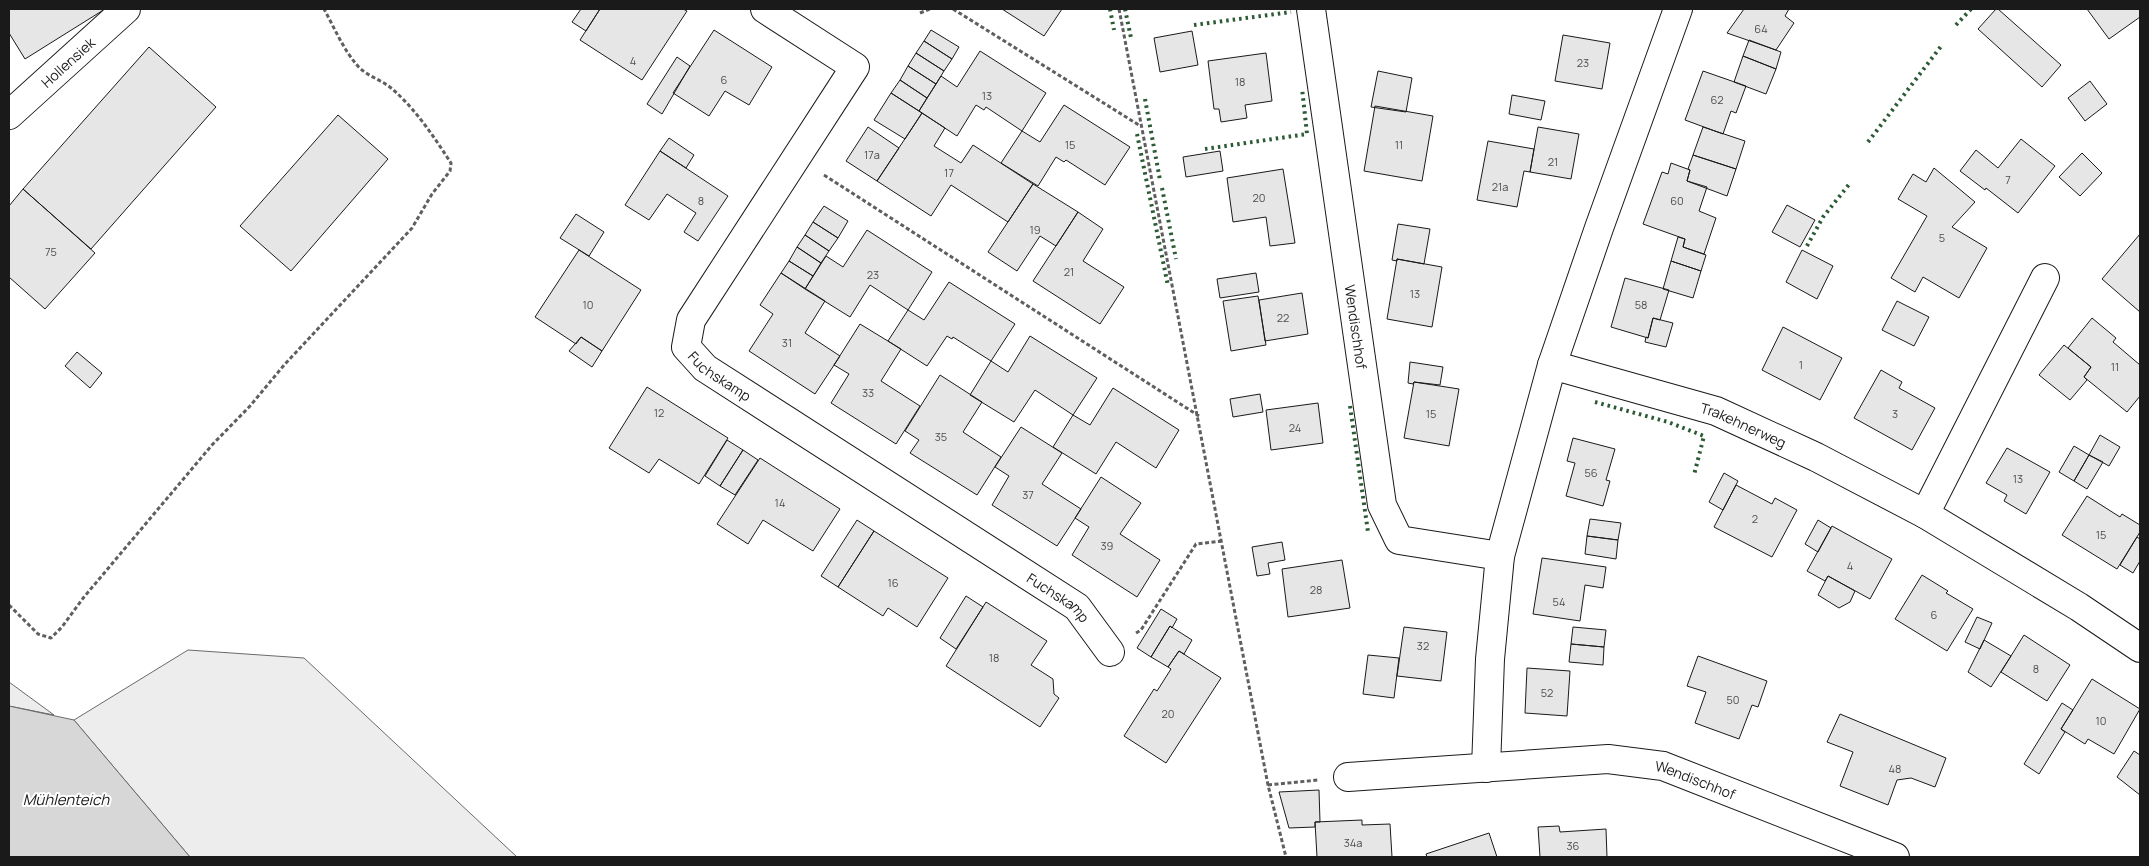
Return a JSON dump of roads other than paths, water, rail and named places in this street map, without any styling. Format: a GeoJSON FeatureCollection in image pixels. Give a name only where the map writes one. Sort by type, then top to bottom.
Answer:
{"type":"FeatureCollection","features":[{"type":"Feature","properties":{"kind":"street","name":"Hollensiek"},"geometry":{"type":"LineString","coordinates":[[9,115],[126,9]]}},
{"type":"Feature","properties":{"kind":"street","name":"Fuchskamp"},"geometry":{"type":"LineString","coordinates":[[765,9],[855,67],[691,320],[686,347],[704,368],[1077,607],[1110,652]]}},
{"type":"Feature","properties":{"kind":"street","name":"Wendischhof"},"geometry":{"type":"LineString","coordinates":[[1311,9],[1382,505],[1399,540],[1500,556]]}},
{"type":"Feature","properties":{"kind":"street"},"geometry":{"type":"LineString","coordinates":[[1486,768],[1490,658],[1500,556],[1552,365],[1678,9]]}},
{"type":"Feature","properties":{"kind":"street"},"geometry":{"type":"LineString","coordinates":[[1925,514],[2045,278]]}},
{"type":"Feature","properties":{"kind":"street","name":"Trakehnerweg"},"geometry":{"type":"LineString","coordinates":[[1552,365],[1716,412],[1816,457],[1925,514],[2079,607],[2140,648]]}},
{"type":"Feature","properties":{"kind":"street","name":"Wendischhof"},"geometry":{"type":"LineString","coordinates":[[1348,777],[1608,759],[1663,766],[1894,857]]}},
{"type":"Feature","properties":{"kind":"water","name":"Mühlenteich"},"geometry":{"type":"Polygon","coordinates":[[[9,706],[74,720],[190,857],[9,857],[9,706]]]}}]}
